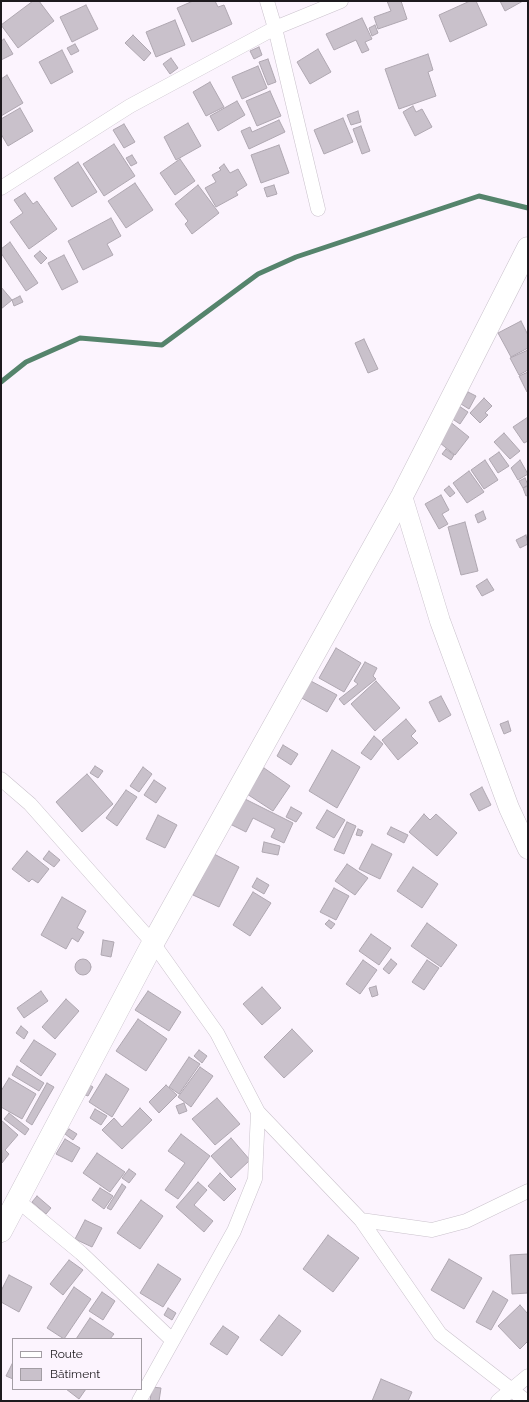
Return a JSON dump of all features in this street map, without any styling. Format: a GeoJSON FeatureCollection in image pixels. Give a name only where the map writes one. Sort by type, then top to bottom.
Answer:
{"type":"FeatureCollection","features":[{"type":"Feature","properties":{"kind":"main road"},"geometry":{"type":"LineString","coordinates":[[1,1231],[153,943],[402,496],[528,248]]}},
{"type":"Feature","properties":{"kind":"street"},"geometry":{"type":"LineString","coordinates":[[267,1],[275,28],[318,209]]}},
{"type":"Feature","properties":{"kind":"street"},"geometry":{"type":"LineString","coordinates":[[1,188],[130,106],[275,28],[341,1]]}},
{"type":"Feature","properties":{"kind":"street"},"geometry":{"type":"LineString","coordinates":[[402,496],[440,621],[509,808],[528,849]]}},
{"type":"Feature","properties":{"kind":"street"},"geometry":{"type":"LineString","coordinates":[[1,779],[30,804],[153,943],[217,1033],[258,1112],[361,1220],[440,1334],[526,1401]]}},
{"type":"Feature","properties":{"kind":"street"},"geometry":{"type":"LineString","coordinates":[[139,1401],[234,1232],[255,1180],[258,1112]]}},
{"type":"Feature","properties":{"kind":"street"},"geometry":{"type":"LineString","coordinates":[[361,1220],[432,1230],[466,1221],[528,1191]]}},
{"type":"Feature","properties":{"kind":"street"},"geometry":{"type":"LineString","coordinates":[[17,1200],[81,1253],[172,1340]]}},
{"type":"Feature","properties":{"kind":"street"},"geometry":{"type":"LineString","coordinates":[[498,1401],[528,1376]]}},
{"type":"Feature","properties":{"kind":"building"},"geometry":{"type":"Polygon","coordinates":[[[33,1],[39,1],[54,21],[18,48],[1,25],[33,1]]]}},
{"type":"Feature","properties":{"kind":"building"},"geometry":{"type":"Polygon","coordinates":[[[193,1],[215,1],[218,7],[224,5],[232,24],[192,42],[177,8],[193,1]]]}},
{"type":"Feature","properties":{"kind":"building"},"geometry":{"type":"Polygon","coordinates":[[[387,1],[401,1],[407,19],[378,29],[374,17],[391,11],[387,1]]]}},
{"type":"Feature","properties":{"kind":"building"},"geometry":{"type":"Polygon","coordinates":[[[470,1],[476,1],[487,25],[450,42],[439,15],[470,1]]]}},
{"type":"Feature","properties":{"kind":"building"},"geometry":{"type":"Polygon","coordinates":[[[500,1],[523,1],[505,11],[500,1]]]}},
{"type":"Feature","properties":{"kind":"building"},"geometry":{"type":"Polygon","coordinates":[[[86,5],[98,29],[72,42],[60,17],[86,5]]]}},
{"type":"Feature","properties":{"kind":"building"},"geometry":{"type":"Polygon","coordinates":[[[362,18],[372,39],[365,42],[369,50],[362,53],[356,40],[334,50],[326,34],[362,18]]]}},
{"type":"Feature","properties":{"kind":"building"},"geometry":{"type":"Polygon","coordinates":[[[175,20],[185,45],[156,57],[146,32],[175,20]]]}},
{"type":"Feature","properties":{"kind":"building"},"geometry":{"type":"Polygon","coordinates":[[[375,25],[378,33],[372,36],[369,28],[375,25]]]}},
{"type":"Feature","properties":{"kind":"building"},"geometry":{"type":"Polygon","coordinates":[[[133,35],[151,53],[144,61],[125,43],[133,35]]]}},
{"type":"Feature","properties":{"kind":"building"},"geometry":{"type":"Polygon","coordinates":[[[4,39],[13,54],[1,60],[1,41],[4,39]]]}},
{"type":"Feature","properties":{"kind":"building"},"geometry":{"type":"Polygon","coordinates":[[[75,44],[79,51],[71,55],[67,48],[75,44]]]}},
{"type":"Feature","properties":{"kind":"building"},"geometry":{"type":"Polygon","coordinates":[[[259,47],[262,55],[254,59],[250,51],[259,47]]]}},
{"type":"Feature","properties":{"kind":"building"},"geometry":{"type":"Polygon","coordinates":[[[318,49],[331,72],[310,84],[297,62],[318,49]]]}},
{"type":"Feature","properties":{"kind":"building"},"geometry":{"type":"Polygon","coordinates":[[[62,50],[73,72],[51,84],[39,62],[62,50]]]}},
{"type":"Feature","properties":{"kind":"building"},"geometry":{"type":"Polygon","coordinates":[[[428,54],[433,70],[428,72],[436,96],[399,109],[385,69],[428,54]]]}},
{"type":"Feature","properties":{"kind":"building"},"geometry":{"type":"Polygon","coordinates":[[[171,58],[178,68],[170,74],[163,64],[171,58]]]}},
{"type":"Feature","properties":{"kind":"building"},"geometry":{"type":"Polygon","coordinates":[[[268,59],[276,82],[268,85],[259,62],[268,59]]]}},
{"type":"Feature","properties":{"kind":"building"},"geometry":{"type":"Polygon","coordinates":[[[258,66],[267,88],[242,99],[232,77],[258,66]]]}},
{"type":"Feature","properties":{"kind":"building"},"geometry":{"type":"Polygon","coordinates":[[[7,75],[23,103],[1,116],[1,79],[7,75]]]}},
{"type":"Feature","properties":{"kind":"building"},"geometry":{"type":"Polygon","coordinates":[[[210,82],[224,107],[206,116],[193,92],[210,82]]]}},
{"type":"Feature","properties":{"kind":"building"},"geometry":{"type":"Polygon","coordinates":[[[270,91],[281,116],[257,126],[246,101],[270,91]]]}},
{"type":"Feature","properties":{"kind":"building"},"geometry":{"type":"Polygon","coordinates":[[[237,101],[245,115],[218,131],[210,116],[237,101]]]}},
{"type":"Feature","properties":{"kind":"building"},"geometry":{"type":"Polygon","coordinates":[[[413,106],[416,112],[422,109],[432,127],[415,136],[403,112],[413,106]]]}},
{"type":"Feature","properties":{"kind":"building"},"geometry":{"type":"Polygon","coordinates":[[[20,108],[33,131],[8,146],[1,134],[1,119],[20,108]]]}},
{"type":"Feature","properties":{"kind":"building"},"geometry":{"type":"Polygon","coordinates":[[[358,111],[361,122],[351,125],[347,115],[358,111]]]}},
{"type":"Feature","properties":{"kind":"building"},"geometry":{"type":"Polygon","coordinates":[[[343,118],[353,142],[324,154],[314,130],[343,118]]]}},
{"type":"Feature","properties":{"kind":"building"},"geometry":{"type":"Polygon","coordinates":[[[279,120],[285,132],[249,149],[241,131],[250,127],[252,132],[279,120]]]}},
{"type":"Feature","properties":{"kind":"building"},"geometry":{"type":"Polygon","coordinates":[[[188,123],[201,146],[176,160],[164,137],[188,123]]]}},
{"type":"Feature","properties":{"kind":"building"},"geometry":{"type":"Polygon","coordinates":[[[124,124],[135,142],[124,148],[113,130],[124,124]]]}},
{"type":"Feature","properties":{"kind":"building"},"geometry":{"type":"Polygon","coordinates":[[[361,126],[370,151],[362,154],[353,129],[361,126]]]}},
{"type":"Feature","properties":{"kind":"building"},"geometry":{"type":"Polygon","coordinates":[[[114,144],[135,176],[104,196],[83,164],[114,144]]]}},
{"type":"Feature","properties":{"kind":"building"},"geometry":{"type":"Polygon","coordinates":[[[279,145],[289,173],[261,183],[251,155],[279,145]]]}},
{"type":"Feature","properties":{"kind":"building"},"geometry":{"type":"Polygon","coordinates":[[[132,155],[137,163],[131,166],[126,158],[132,155]]]}},
{"type":"Feature","properties":{"kind":"building"},"geometry":{"type":"Polygon","coordinates":[[[180,159],[195,181],[175,195],[160,173],[180,159]]]}},
{"type":"Feature","properties":{"kind":"building"},"geometry":{"type":"Polygon","coordinates":[[[78,162],[97,192],[72,207],[54,178],[78,162]]]}},
{"type":"Feature","properties":{"kind":"building"},"geometry":{"type":"Polygon","coordinates":[[[224,164],[230,173],[238,169],[247,185],[236,192],[238,195],[216,207],[205,188],[216,182],[212,175],[221,170],[219,168],[224,164]]]}},
{"type":"Feature","properties":{"kind":"building"},"geometry":{"type":"Polygon","coordinates":[[[135,183],[153,210],[126,228],[108,201],[135,183]]]}},
{"type":"Feature","properties":{"kind":"building"},"geometry":{"type":"Polygon","coordinates":[[[198,185],[219,213],[192,234],[185,224],[188,221],[175,204],[198,185]]]}},
{"type":"Feature","properties":{"kind":"building"},"geometry":{"type":"Polygon","coordinates":[[[274,185],[277,194],[267,197],[264,188],[274,185]]]}},
{"type":"Feature","properties":{"kind":"building"},"geometry":{"type":"Polygon","coordinates":[[[25,193],[33,204],[37,201],[57,229],[29,249],[10,222],[23,213],[14,200],[25,193]]]}},
{"type":"Feature","properties":{"kind":"building"},"geometry":{"type":"Polygon","coordinates":[[[111,218],[121,236],[107,244],[113,255],[83,270],[68,241],[111,218]]]}},
{"type":"Feature","properties":{"kind":"building"},"geometry":{"type":"Polygon","coordinates":[[[10,242],[38,283],[26,291],[1,253],[1,249],[10,242]]]}},
{"type":"Feature","properties":{"kind":"building"},"geometry":{"type":"Polygon","coordinates":[[[40,251],[47,258],[41,264],[34,256],[40,251]]]}},
{"type":"Feature","properties":{"kind":"building"},"geometry":{"type":"Polygon","coordinates":[[[64,255],[78,282],[62,290],[48,263],[64,255]]]}},
{"type":"Feature","properties":{"kind":"building"},"geometry":{"type":"Polygon","coordinates":[[[1,287],[12,300],[1,309],[1,287]]]}},
{"type":"Feature","properties":{"kind":"building"},"geometry":{"type":"Polygon","coordinates":[[[20,296],[23,302],[14,306],[12,300],[20,296]]]}},
{"type":"Feature","properties":{"kind":"building"},"geometry":{"type":"Polygon","coordinates":[[[521,321],[528,335],[528,348],[511,357],[498,333],[521,321]]]}},
{"type":"Feature","properties":{"kind":"building"},"geometry":{"type":"Polygon","coordinates":[[[364,339],[378,369],[368,373],[355,343],[364,339]]]}},
{"type":"Feature","properties":{"kind":"building"},"geometry":{"type":"Polygon","coordinates":[[[528,350],[528,370],[519,375],[510,358],[528,350]]]}},
{"type":"Feature","properties":{"kind":"building"},"geometry":{"type":"Polygon","coordinates":[[[528,372],[528,391],[527,392],[519,376],[528,372]]]}},
{"type":"Feature","properties":{"kind":"building"},"geometry":{"type":"Polygon","coordinates":[[[468,392],[476,396],[469,409],[461,404],[468,392]]]}},
{"type":"Feature","properties":{"kind":"building"},"geometry":{"type":"Polygon","coordinates":[[[484,398],[492,406],[485,413],[488,415],[480,423],[470,413],[484,398]]]}},
{"type":"Feature","properties":{"kind":"building"},"geometry":{"type":"Polygon","coordinates":[[[459,406],[468,412],[460,424],[451,418],[459,406]]]}},
{"type":"Feature","properties":{"kind":"building"},"geometry":{"type":"Polygon","coordinates":[[[528,417],[528,441],[524,443],[513,427],[528,417]]]}},
{"type":"Feature","properties":{"kind":"building"},"geometry":{"type":"Polygon","coordinates":[[[449,421],[469,437],[455,455],[435,439],[449,421]]]}},
{"type":"Feature","properties":{"kind":"building"},"geometry":{"type":"Polygon","coordinates":[[[504,433],[520,451],[510,459],[494,442],[504,433]]]}},
{"type":"Feature","properties":{"kind":"building"},"geometry":{"type":"Polygon","coordinates":[[[446,449],[454,455],[451,460],[442,454],[446,449]]]}},
{"type":"Feature","properties":{"kind":"building"},"geometry":{"type":"Polygon","coordinates":[[[499,452],[509,466],[498,473],[489,459],[499,452]]]}},
{"type":"Feature","properties":{"kind":"building"},"geometry":{"type":"Polygon","coordinates":[[[485,460],[498,480],[484,489],[471,470],[485,460]]]}},
{"type":"Feature","properties":{"kind":"building"},"geometry":{"type":"Polygon","coordinates":[[[520,460],[528,474],[518,480],[511,468],[520,460]]]}},
{"type":"Feature","properties":{"kind":"building"},"geometry":{"type":"Polygon","coordinates":[[[469,471],[484,492],[467,503],[453,483],[469,471]]]}},
{"type":"Feature","properties":{"kind":"building"},"geometry":{"type":"Polygon","coordinates":[[[525,478],[528,485],[523,488],[519,481],[525,478]]]}},
{"type":"Feature","properties":{"kind":"building"},"geometry":{"type":"Polygon","coordinates":[[[449,486],[455,493],[450,497],[444,490],[449,486]]]}},
{"type":"Feature","properties":{"kind":"building"},"geometry":{"type":"Polygon","coordinates":[[[528,486],[528,495],[526,496],[523,488],[528,486]]]}},
{"type":"Feature","properties":{"kind":"building"},"geometry":{"type":"Polygon","coordinates":[[[441,495],[449,510],[442,514],[448,524],[439,529],[425,504],[441,495]]]}},
{"type":"Feature","properties":{"kind":"building"},"geometry":{"type":"Polygon","coordinates":[[[483,511],[486,519],[478,523],[475,515],[483,511]]]}},
{"type":"Feature","properties":{"kind":"building"},"geometry":{"type":"Polygon","coordinates":[[[465,522],[478,571],[461,575],[448,527],[465,522]]]}},
{"type":"Feature","properties":{"kind":"building"},"geometry":{"type":"Polygon","coordinates":[[[526,535],[528,544],[520,548],[516,540],[526,535]]]}},
{"type":"Feature","properties":{"kind":"building"},"geometry":{"type":"Polygon","coordinates":[[[487,579],[494,590],[482,596],[476,586],[487,579]]]}},
{"type":"Feature","properties":{"kind":"building"},"geometry":{"type":"Polygon","coordinates":[[[336,648],[361,663],[344,692],[319,678],[336,648]]]}},
{"type":"Feature","properties":{"kind":"building"},"geometry":{"type":"Polygon","coordinates":[[[365,662],[377,668],[373,676],[376,679],[344,705],[339,699],[358,684],[354,681],[365,662]]]}},
{"type":"Feature","properties":{"kind":"building"},"geometry":{"type":"Polygon","coordinates":[[[309,680],[337,695],[327,712],[300,697],[309,680]]]}},
{"type":"Feature","properties":{"kind":"building"},"geometry":{"type":"Polygon","coordinates":[[[376,681],[400,708],[375,731],[351,704],[376,681]]]}},
{"type":"Feature","properties":{"kind":"building"},"geometry":{"type":"Polygon","coordinates":[[[441,696],[451,715],[439,722],[429,702],[441,696]]]}},
{"type":"Feature","properties":{"kind":"building"},"geometry":{"type":"Polygon","coordinates":[[[406,719],[416,731],[411,736],[418,743],[398,760],[382,740],[406,719]]]}},
{"type":"Feature","properties":{"kind":"building"},"geometry":{"type":"Polygon","coordinates":[[[508,721],[511,731],[504,734],[500,724],[508,721]]]}},
{"type":"Feature","properties":{"kind":"building"},"geometry":{"type":"Polygon","coordinates":[[[374,736],[383,744],[371,760],[361,753],[374,736]]]}},
{"type":"Feature","properties":{"kind":"building"},"geometry":{"type":"Polygon","coordinates":[[[283,745],[298,754],[291,765],[277,756],[283,745]]]}},
{"type":"Feature","properties":{"kind":"building"},"geometry":{"type":"Polygon","coordinates":[[[332,750],[360,767],[337,808],[309,791],[332,750]]]}},
{"type":"Feature","properties":{"kind":"building"},"geometry":{"type":"Polygon","coordinates":[[[95,766],[103,771],[98,778],[90,773],[95,766]]]}},
{"type":"Feature","properties":{"kind":"building"},"geometry":{"type":"Polygon","coordinates":[[[143,767],[152,774],[139,792],[130,786],[143,767]]]}},
{"type":"Feature","properties":{"kind":"building"},"geometry":{"type":"Polygon","coordinates":[[[264,768],[290,786],[273,811],[247,794],[264,768]]]}},
{"type":"Feature","properties":{"kind":"building"},"geometry":{"type":"Polygon","coordinates":[[[87,774],[113,804],[82,832],[56,802],[87,774]]]}},
{"type":"Feature","properties":{"kind":"building"},"geometry":{"type":"Polygon","coordinates":[[[154,780],[166,788],[156,803],[144,795],[154,780]]]}},
{"type":"Feature","properties":{"kind":"building"},"geometry":{"type":"Polygon","coordinates":[[[482,787],[491,805],[479,811],[470,794],[482,787]]]}},
{"type":"Feature","properties":{"kind":"building"},"geometry":{"type":"Polygon","coordinates":[[[126,790],[137,797],[117,826],[106,818],[126,790]]]}},
{"type":"Feature","properties":{"kind":"building"},"geometry":{"type":"Polygon","coordinates":[[[243,798],[293,823],[284,843],[271,837],[275,829],[253,818],[246,832],[230,824],[243,798]]]}},
{"type":"Feature","properties":{"kind":"building"},"geometry":{"type":"Polygon","coordinates":[[[291,807],[302,813],[296,822],[286,817],[291,807]]]}},
{"type":"Feature","properties":{"kind":"building"},"geometry":{"type":"Polygon","coordinates":[[[327,810],[345,820],[334,838],[316,828],[327,810]]]}},
{"type":"Feature","properties":{"kind":"building"},"geometry":{"type":"Polygon","coordinates":[[[424,814],[430,820],[436,814],[457,833],[437,856],[409,832],[424,814]]]}},
{"type":"Feature","properties":{"kind":"building"},"geometry":{"type":"Polygon","coordinates":[[[158,815],[177,825],[165,848],[146,839],[158,815]]]}},
{"type":"Feature","properties":{"kind":"building"},"geometry":{"type":"Polygon","coordinates":[[[347,822],[356,826],[344,854],[334,850],[347,822]]]}},
{"type":"Feature","properties":{"kind":"building"},"geometry":{"type":"Polygon","coordinates":[[[391,827],[408,835],[404,843],[387,834],[391,827]]]}},
{"type":"Feature","properties":{"kind":"building"},"geometry":{"type":"Polygon","coordinates":[[[358,829],[363,831],[361,836],[356,835],[358,829]]]}},
{"type":"Feature","properties":{"kind":"building"},"geometry":{"type":"Polygon","coordinates":[[[264,842],[280,846],[278,855],[262,852],[264,842]]]}},
{"type":"Feature","properties":{"kind":"building"},"geometry":{"type":"Polygon","coordinates":[[[372,844],[392,854],[380,879],[359,869],[372,844]]]}},
{"type":"Feature","properties":{"kind":"building"},"geometry":{"type":"Polygon","coordinates":[[[27,851],[49,869],[38,883],[32,879],[29,882],[12,869],[27,851]]]}},
{"type":"Feature","properties":{"kind":"building"},"geometry":{"type":"Polygon","coordinates":[[[49,851],[60,860],[54,867],[43,859],[49,851]]]}},
{"type":"Feature","properties":{"kind":"building"},"geometry":{"type":"Polygon","coordinates":[[[214,854],[239,867],[219,907],[193,895],[214,854]]]}},
{"type":"Feature","properties":{"kind":"building"},"geometry":{"type":"Polygon","coordinates":[[[347,864],[368,878],[355,895],[335,881],[347,864]]]}},
{"type":"Feature","properties":{"kind":"building"},"geometry":{"type":"Polygon","coordinates":[[[413,867],[438,884],[422,908],[397,891],[413,867]]]}},
{"type":"Feature","properties":{"kind":"building"},"geometry":{"type":"Polygon","coordinates":[[[257,878],[269,885],[264,894],[252,887],[257,878]]]}},
{"type":"Feature","properties":{"kind":"building"},"geometry":{"type":"Polygon","coordinates":[[[334,888],[349,896],[336,920],[320,912],[334,888]]]}},
{"type":"Feature","properties":{"kind":"building"},"geometry":{"type":"Polygon","coordinates":[[[253,892],[271,903],[250,936],[233,925],[253,892]]]}},
{"type":"Feature","properties":{"kind":"building"},"geometry":{"type":"Polygon","coordinates":[[[62,897],[86,911],[77,928],[84,932],[78,942],[72,938],[66,949],[41,935],[62,897]]]}},
{"type":"Feature","properties":{"kind":"building"},"geometry":{"type":"Polygon","coordinates":[[[329,920],[335,924],[331,929],[325,924],[329,920]]]}},
{"type":"Feature","properties":{"kind":"building"},"geometry":{"type":"Polygon","coordinates":[[[427,923],[457,945],[441,967],[411,946],[427,923]]]}},
{"type":"Feature","properties":{"kind":"building"},"geometry":{"type":"Polygon","coordinates":[[[371,934],[391,948],[379,965],[359,951],[371,934]]]}},
{"type":"Feature","properties":{"kind":"building"},"geometry":{"type":"Polygon","coordinates":[[[103,940],[114,942],[111,957],[101,955],[103,940]]]}},
{"type":"Feature","properties":{"kind":"building"},"geometry":{"type":"Polygon","coordinates":[[[83,959],[89,961],[91,967],[89,973],[83,975],[77,973],[75,967],[77,961],[83,959]]]}},
{"type":"Feature","properties":{"kind":"building"},"geometry":{"type":"Polygon","coordinates":[[[391,959],[397,964],[389,974],[383,969],[391,959]]]}},
{"type":"Feature","properties":{"kind":"building"},"geometry":{"type":"Polygon","coordinates":[[[363,960],[377,970],[360,994],[346,984],[363,960]]]}},
{"type":"Feature","properties":{"kind":"building"},"geometry":{"type":"Polygon","coordinates":[[[427,960],[439,968],[424,990],[412,982],[427,960]]]}},
{"type":"Feature","properties":{"kind":"building"},"geometry":{"type":"Polygon","coordinates":[[[376,986],[378,995],[372,997],[369,988],[376,986]]]}},
{"type":"Feature","properties":{"kind":"building"},"geometry":{"type":"Polygon","coordinates":[[[262,987],[281,1008],[262,1025],[243,1004],[262,987]]]}},
{"type":"Feature","properties":{"kind":"building"},"geometry":{"type":"Polygon","coordinates":[[[41,991],[48,1001],[24,1018],[17,1008],[41,991]]]}},
{"type":"Feature","properties":{"kind":"building"},"geometry":{"type":"Polygon","coordinates":[[[148,991],[181,1012],[169,1031],[135,1010],[148,991]]]}},
{"type":"Feature","properties":{"kind":"building"},"geometry":{"type":"Polygon","coordinates":[[[66,999],[79,1011],[55,1039],[42,1027],[66,999]]]}},
{"type":"Feature","properties":{"kind":"building"},"geometry":{"type":"Polygon","coordinates":[[[138,1019],[167,1039],[146,1071],[116,1051],[138,1019]]]}},
{"type":"Feature","properties":{"kind":"building"},"geometry":{"type":"Polygon","coordinates":[[[21,1026],[28,1032],[24,1039],[16,1033],[21,1026]]]}},
{"type":"Feature","properties":{"kind":"building"},"geometry":{"type":"Polygon","coordinates":[[[292,1029],[313,1051],[284,1078],[264,1057],[292,1029]]]}},
{"type":"Feature","properties":{"kind":"building"},"geometry":{"type":"Polygon","coordinates":[[[34,1040],[56,1054],[41,1076],[20,1061],[34,1040]]]}},
{"type":"Feature","properties":{"kind":"building"},"geometry":{"type":"Polygon","coordinates":[[[199,1050],[207,1056],[202,1063],[194,1056],[199,1050]]]}},
{"type":"Feature","properties":{"kind":"building"},"geometry":{"type":"Polygon","coordinates":[[[189,1057],[200,1064],[179,1094],[169,1087],[189,1057]]]}},
{"type":"Feature","properties":{"kind":"building"},"geometry":{"type":"Polygon","coordinates":[[[17,1066],[44,1083],[39,1091],[12,1075],[17,1066]]]}},
{"type":"Feature","properties":{"kind":"building"},"geometry":{"type":"Polygon","coordinates":[[[200,1067],[213,1076],[191,1107],[178,1097],[200,1067]]]}},
{"type":"Feature","properties":{"kind":"building"},"geometry":{"type":"Polygon","coordinates":[[[106,1074],[129,1089],[112,1117],[89,1102],[106,1074]]]}},
{"type":"Feature","properties":{"kind":"building"},"geometry":{"type":"Polygon","coordinates":[[[9,1078],[36,1094],[22,1119],[1,1107],[1,1091],[9,1078]]]}},
{"type":"Feature","properties":{"kind":"building"},"geometry":{"type":"Polygon","coordinates":[[[47,1083],[54,1087],[32,1125],[26,1121],[47,1083]]]}},
{"type":"Feature","properties":{"kind":"building"},"geometry":{"type":"Polygon","coordinates":[[[88,1084],[93,1087],[88,1096],[83,1094],[88,1084]]]}},
{"type":"Feature","properties":{"kind":"building"},"geometry":{"type":"Polygon","coordinates":[[[166,1085],[177,1095],[159,1113],[149,1102],[166,1085]]]}},
{"type":"Feature","properties":{"kind":"building"},"geometry":{"type":"Polygon","coordinates":[[[217,1098],[240,1124],[215,1145],[192,1119],[217,1098]]]}},
{"type":"Feature","properties":{"kind":"building"},"geometry":{"type":"Polygon","coordinates":[[[184,1103],[187,1111],[179,1114],[176,1106],[184,1103]]]}},
{"type":"Feature","properties":{"kind":"building"},"geometry":{"type":"Polygon","coordinates":[[[140,1108],[152,1120],[122,1149],[102,1130],[114,1118],[122,1127],[140,1108]]]}},
{"type":"Feature","properties":{"kind":"building"},"geometry":{"type":"Polygon","coordinates":[[[95,1109],[107,1116],[101,1125],[90,1118],[95,1109]]]}},
{"type":"Feature","properties":{"kind":"building"},"geometry":{"type":"Polygon","coordinates":[[[9,1113],[29,1129],[25,1135],[4,1119],[9,1113]]]}},
{"type":"Feature","properties":{"kind":"building"},"geometry":{"type":"Polygon","coordinates":[[[1,1120],[18,1135],[5,1150],[9,1154],[2,1163],[1,1120]]]}},
{"type":"Feature","properties":{"kind":"building"},"geometry":{"type":"Polygon","coordinates":[[[69,1129],[77,1134],[73,1140],[65,1134],[69,1129]]]}},
{"type":"Feature","properties":{"kind":"building"},"geometry":{"type":"Polygon","coordinates":[[[181,1134],[210,1156],[178,1199],[165,1190],[185,1163],[168,1151],[181,1134]]]}},
{"type":"Feature","properties":{"kind":"building"},"geometry":{"type":"Polygon","coordinates":[[[231,1138],[250,1160],[231,1178],[211,1156],[231,1138]]]}},
{"type":"Feature","properties":{"kind":"building"},"geometry":{"type":"Polygon","coordinates":[[[65,1139],[80,1148],[72,1162],[56,1154],[65,1139]]]}},
{"type":"Feature","properties":{"kind":"building"},"geometry":{"type":"Polygon","coordinates":[[[97,1153],[125,1172],[110,1192],[83,1173],[97,1153]]]}},
{"type":"Feature","properties":{"kind":"building"},"geometry":{"type":"Polygon","coordinates":[[[129,1169],[136,1174],[129,1183],[122,1178],[129,1169]]]}},
{"type":"Feature","properties":{"kind":"building"},"geometry":{"type":"Polygon","coordinates":[[[220,1173],[236,1189],[224,1201],[208,1186],[220,1173]]]}},
{"type":"Feature","properties":{"kind":"building"},"geometry":{"type":"Polygon","coordinates":[[[198,1182],[207,1190],[194,1205],[213,1221],[204,1232],[176,1207],[198,1182]]]}},
{"type":"Feature","properties":{"kind":"building"},"geometry":{"type":"Polygon","coordinates":[[[122,1184],[126,1187],[111,1210],[107,1208],[122,1184]]]}},
{"type":"Feature","properties":{"kind":"building"},"geometry":{"type":"Polygon","coordinates":[[[100,1188],[113,1196],[104,1209],[92,1200],[100,1188]]]}},
{"type":"Feature","properties":{"kind":"building"},"geometry":{"type":"Polygon","coordinates":[[[37,1196],[51,1208],[46,1214],[32,1202],[37,1196]]]}},
{"type":"Feature","properties":{"kind":"building"},"geometry":{"type":"Polygon","coordinates":[[[141,1200],[163,1216],[140,1249],[117,1233],[141,1200]]]}},
{"type":"Feature","properties":{"kind":"building"},"geometry":{"type":"Polygon","coordinates":[[[85,1220],[102,1228],[92,1247],[75,1239],[85,1220]]]}},
{"type":"Feature","properties":{"kind":"building"},"geometry":{"type":"Polygon","coordinates":[[[328,1235],[359,1258],[333,1292],[303,1269],[328,1235]]]}},
{"type":"Feature","properties":{"kind":"building"},"geometry":{"type":"Polygon","coordinates":[[[528,1254],[528,1293],[512,1294],[510,1255],[528,1254]]]}},
{"type":"Feature","properties":{"kind":"building"},"geometry":{"type":"Polygon","coordinates":[[[449,1259],[482,1278],[464,1309],[431,1290],[449,1259]]]}},
{"type":"Feature","properties":{"kind":"building"},"geometry":{"type":"Polygon","coordinates":[[[69,1260],[83,1270],[63,1295],[50,1284],[69,1260]]]}},
{"type":"Feature","properties":{"kind":"building"},"geometry":{"type":"Polygon","coordinates":[[[158,1264],[181,1279],[163,1307],[140,1293],[158,1264]]]}},
{"type":"Feature","properties":{"kind":"building"},"geometry":{"type":"Polygon","coordinates":[[[9,1275],[32,1287],[19,1312],[1,1302],[1,1291],[9,1275]]]}},
{"type":"Feature","properties":{"kind":"building"},"geometry":{"type":"Polygon","coordinates":[[[74,1287],[91,1299],[65,1338],[47,1328],[74,1287]]]}},
{"type":"Feature","properties":{"kind":"building"},"geometry":{"type":"Polygon","coordinates":[[[493,1291],[508,1300],[491,1330],[476,1322],[493,1291]]]}},
{"type":"Feature","properties":{"kind":"building"},"geometry":{"type":"Polygon","coordinates":[[[102,1292],[115,1301],[103,1320],[89,1311],[102,1292]]]}},
{"type":"Feature","properties":{"kind":"building"},"geometry":{"type":"Polygon","coordinates":[[[520,1305],[528,1314],[528,1341],[520,1349],[498,1326],[520,1305]]]}},
{"type":"Feature","properties":{"kind":"building"},"geometry":{"type":"Polygon","coordinates":[[[168,1308],[176,1313],[172,1320],[164,1315],[168,1308]]]}},
{"type":"Feature","properties":{"kind":"building"},"geometry":{"type":"Polygon","coordinates":[[[279,1315],[301,1331],[282,1356],[260,1340],[279,1315]]]}},
{"type":"Feature","properties":{"kind":"building"},"geometry":{"type":"Polygon","coordinates":[[[90,1318],[114,1334],[111,1338],[77,1338],[90,1318]]]}},
{"type":"Feature","properties":{"kind":"building"},"geometry":{"type":"Polygon","coordinates":[[[223,1326],[239,1337],[227,1355],[210,1344],[223,1326]]]}},
{"type":"Feature","properties":{"kind":"building"},"geometry":{"type":"Polygon","coordinates":[[[12,1364],[12,1379],[6,1376],[12,1364]]]}},
{"type":"Feature","properties":{"kind":"building"},"geometry":{"type":"Polygon","coordinates":[[[381,1379],[412,1392],[408,1401],[372,1401],[381,1379]]]}},
{"type":"Feature","properties":{"kind":"building"},"geometry":{"type":"Polygon","coordinates":[[[152,1387],[161,1388],[159,1401],[150,1401],[152,1387]]]}},
{"type":"Feature","properties":{"kind":"building"},"geometry":{"type":"Polygon","coordinates":[[[67,1390],[85,1390],[79,1399],[67,1390]]]}},
{"type":"Feature","properties":{"kind":"waterway"},"geometry":{"type":"LineString","coordinates":[[1,382],[26,362],[80,338],[162,345],[258,274],[296,257],[479,196],[528,208]]}}]}
